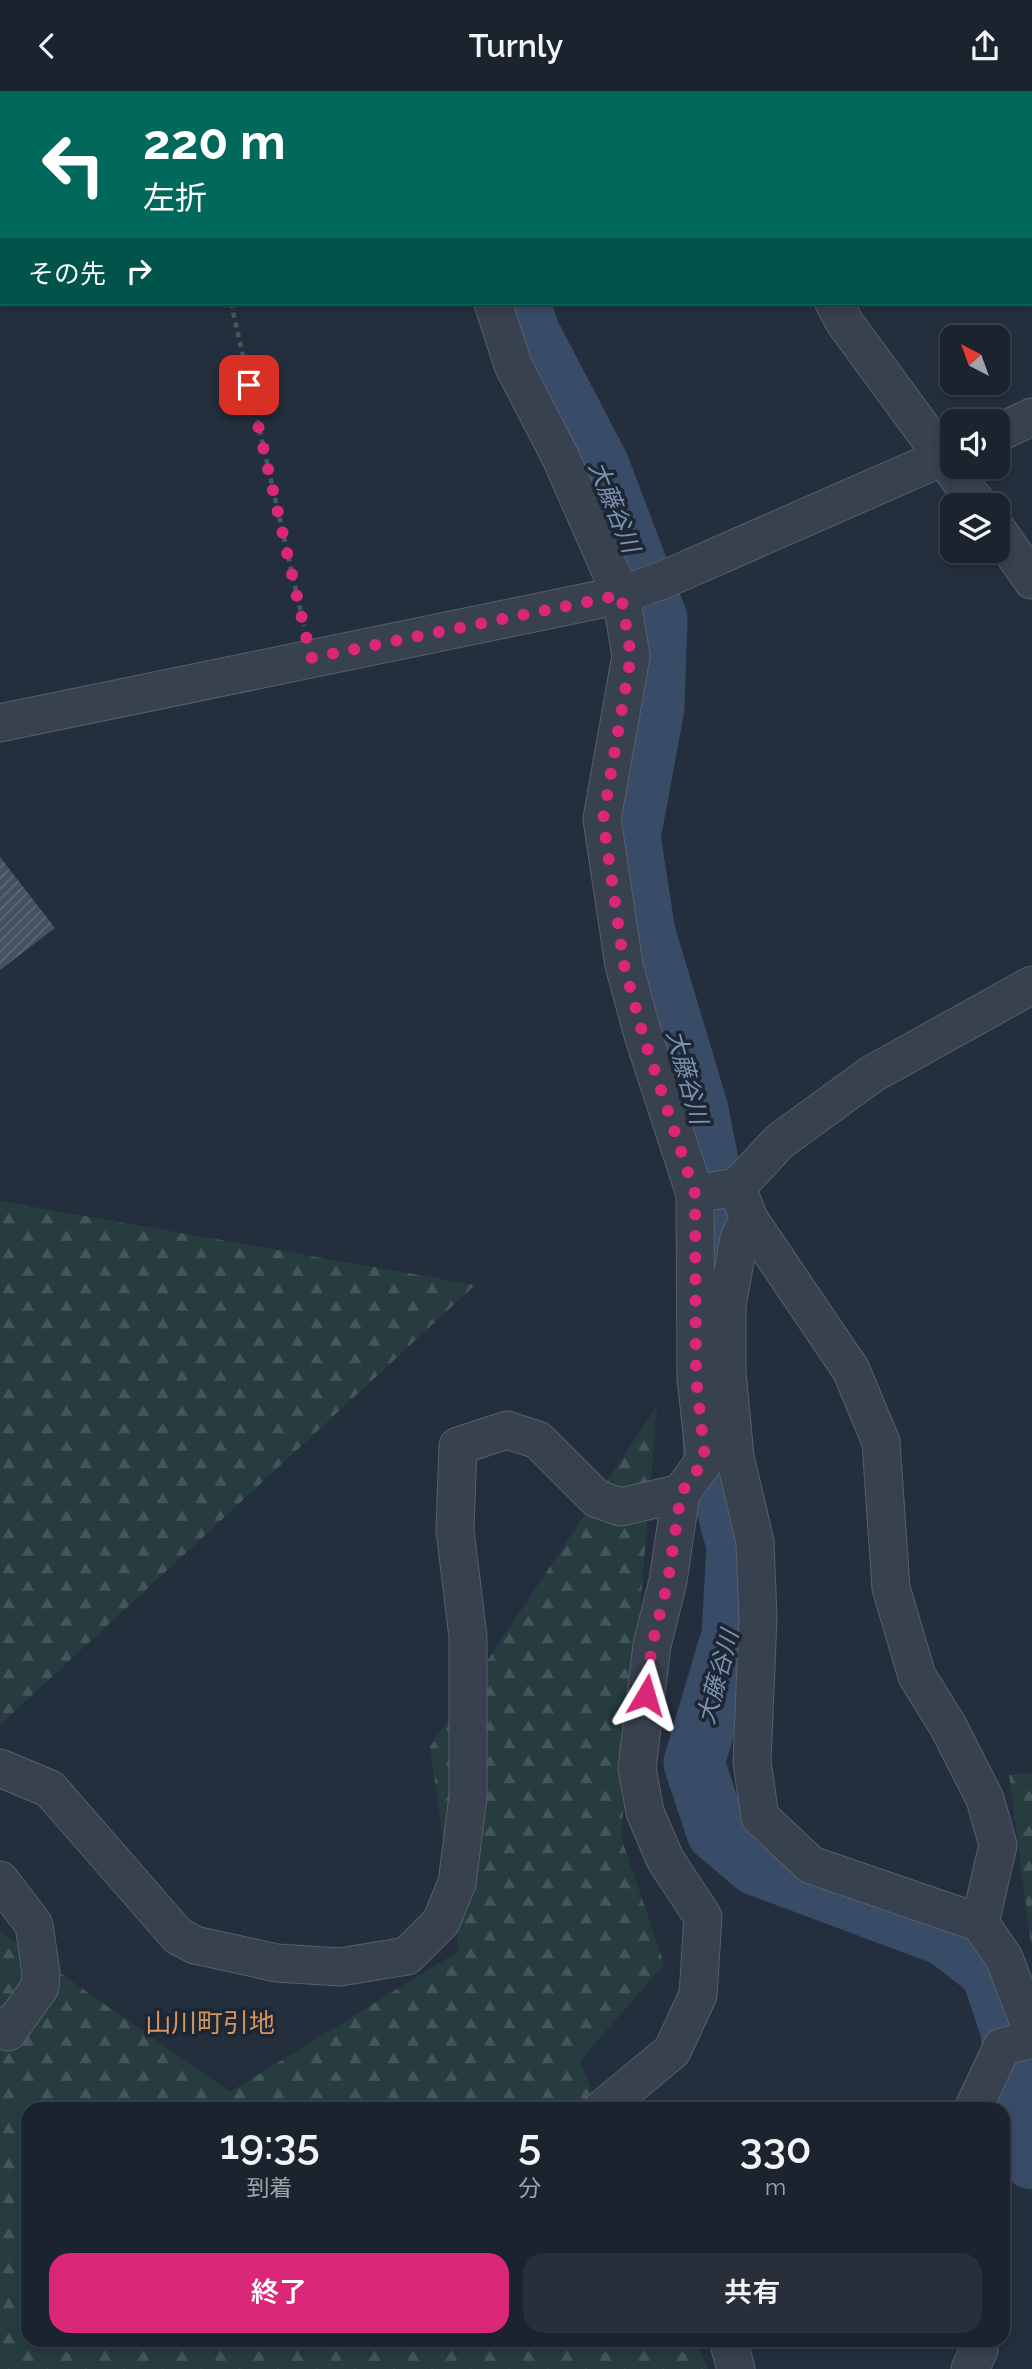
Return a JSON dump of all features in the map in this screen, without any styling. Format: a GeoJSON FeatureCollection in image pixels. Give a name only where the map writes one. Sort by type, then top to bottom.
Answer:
{"type":"FeatureCollection","features":[{"type":"Feature","properties":{"kind":"street"},"geometry":{"type":"LineString","coordinates":[[494,305],[513,365],[561,458],[640,588],[603,819],[624,965],[643,1035],[722,1196],[739,1238],[727,1306],[727,1371],[735,1457],[755,1542],[758,1619],[752,1762],[760,1817],[811,1865],[980,1923],[1004,1958],[1022,2038],[978,2102]]}},
{"type":"Feature","properties":{"kind":"street"},"geometry":{"type":"LineString","coordinates":[[835,305],[845,323],[940,445]]}},
{"type":"Feature","properties":{"kind":"street"},"geometry":{"type":"LineString","coordinates":[[1010,427],[1032,417]]}},
{"type":"Feature","properties":{"kind":"street"},"geometry":{"type":"LineString","coordinates":[[0,723],[640,588],[940,458]]}},
{"type":"Feature","properties":{"kind":"street"},"geometry":{"type":"LineString","coordinates":[[1010,548],[1032,580]]}},
{"type":"Feature","properties":{"kind":"street"},"geometry":{"type":"LineString","coordinates":[[610,2102],[672,2051],[698,1995],[703,1917],[665,1859],[645,1812],[637,1768],[652,1645],[668,1581],[681,1493],[705,1459],[696,1378],[722,1196],[780,1141],[872,1074],[1032,985]]}},
{"type":"Feature","properties":{"kind":"street"},"geometry":{"type":"LineString","coordinates":[[722,1196],[851,1370],[881,1442],[891,1588],[917,1676],[948,1727],[985,1798],[998,1845],[980,1923]]}},
{"type":"Feature","properties":{"kind":"street"},"geometry":{"type":"LineString","coordinates":[[0,1768],[50,1789],[178,1935],[195,1945],[277,1963],[340,1967],[407,1955],[441,1922],[457,1883],[468,1797],[467,1637],[455,1530],[458,1446],[507,1430],[538,1440],[597,1499],[621,1507],[681,1493]]}},
{"type":"Feature","properties":{"kind":"street"},"geometry":{"type":"LineString","coordinates":[[0,1880],[34,1925],[41,1973],[40,1987],[8,2032],[0,2026]]}},
{"type":"Feature","properties":{"kind":"street"},"geometry":{"type":"LineString","coordinates":[[729,2347],[736,2369]]}},
{"type":"Feature","properties":{"kind":"street"},"geometry":{"type":"LineString","coordinates":[[970,2369],[978,2347]]}},
{"type":"Feature","properties":{"kind":"path"},"geometry":{"type":"LineString","coordinates":[[231,305],[311,658]]}},
{"type":"Feature","properties":{"kind":"green space"},"geometry":{"type":"Polygon","coordinates":[[[0,1201],[475,1285],[0,1725],[0,1201]]]}},
{"type":"Feature","properties":{"kind":"green space"},"geometry":{"type":"Polygon","coordinates":[[[657,1406],[621,1837],[664,1964],[580,2061],[596,2102],[21,2102],[21,2347],[699,2347],[708,2369],[0,2369],[0,1931],[230,2092],[459,1951],[430,1747],[657,1406]]]}},
{"type":"Feature","properties":{"kind":"green space"},"geometry":{"type":"Polygon","coordinates":[[[1032,1773],[1032,1951],[1009,1775],[1032,1773]]]}},
{"type":"Feature","properties":{"kind":"building"},"geometry":{"type":"Polygon","coordinates":[[[0,857],[55,928],[0,970],[0,857]]]}},
{"type":"Feature","properties":{"kind":"waterway","name":"大藤谷川"},"geometry":{"type":"LineString","coordinates":[[521,305],[530,334],[599,466],[657,619],[654,708],[630,837],[645,933],[698,1110],[721,1229],[710,1346],[714,1461],[737,1546],[732,1635],[694,1763],[717,1832],[756,1865],[946,1936],[991,1971],[1010,2027],[1032,2159]]}},
{"type":"Feature","properties":{"kind":"district","name":"山川町引地"},"geometry":{"type":"Point","coordinates":[210,2023]}},
{"type":"Feature","properties":{"kind":"route"},"geometry":{"type":"LineString","coordinates":[[249,385],[311,658],[621,595],[631,656],[603,819],[624,965],[643,1035],[695,1194],[696,1378],[705,1459],[681,1493],[668,1581],[652,1645],[646,1695]]}}]}
